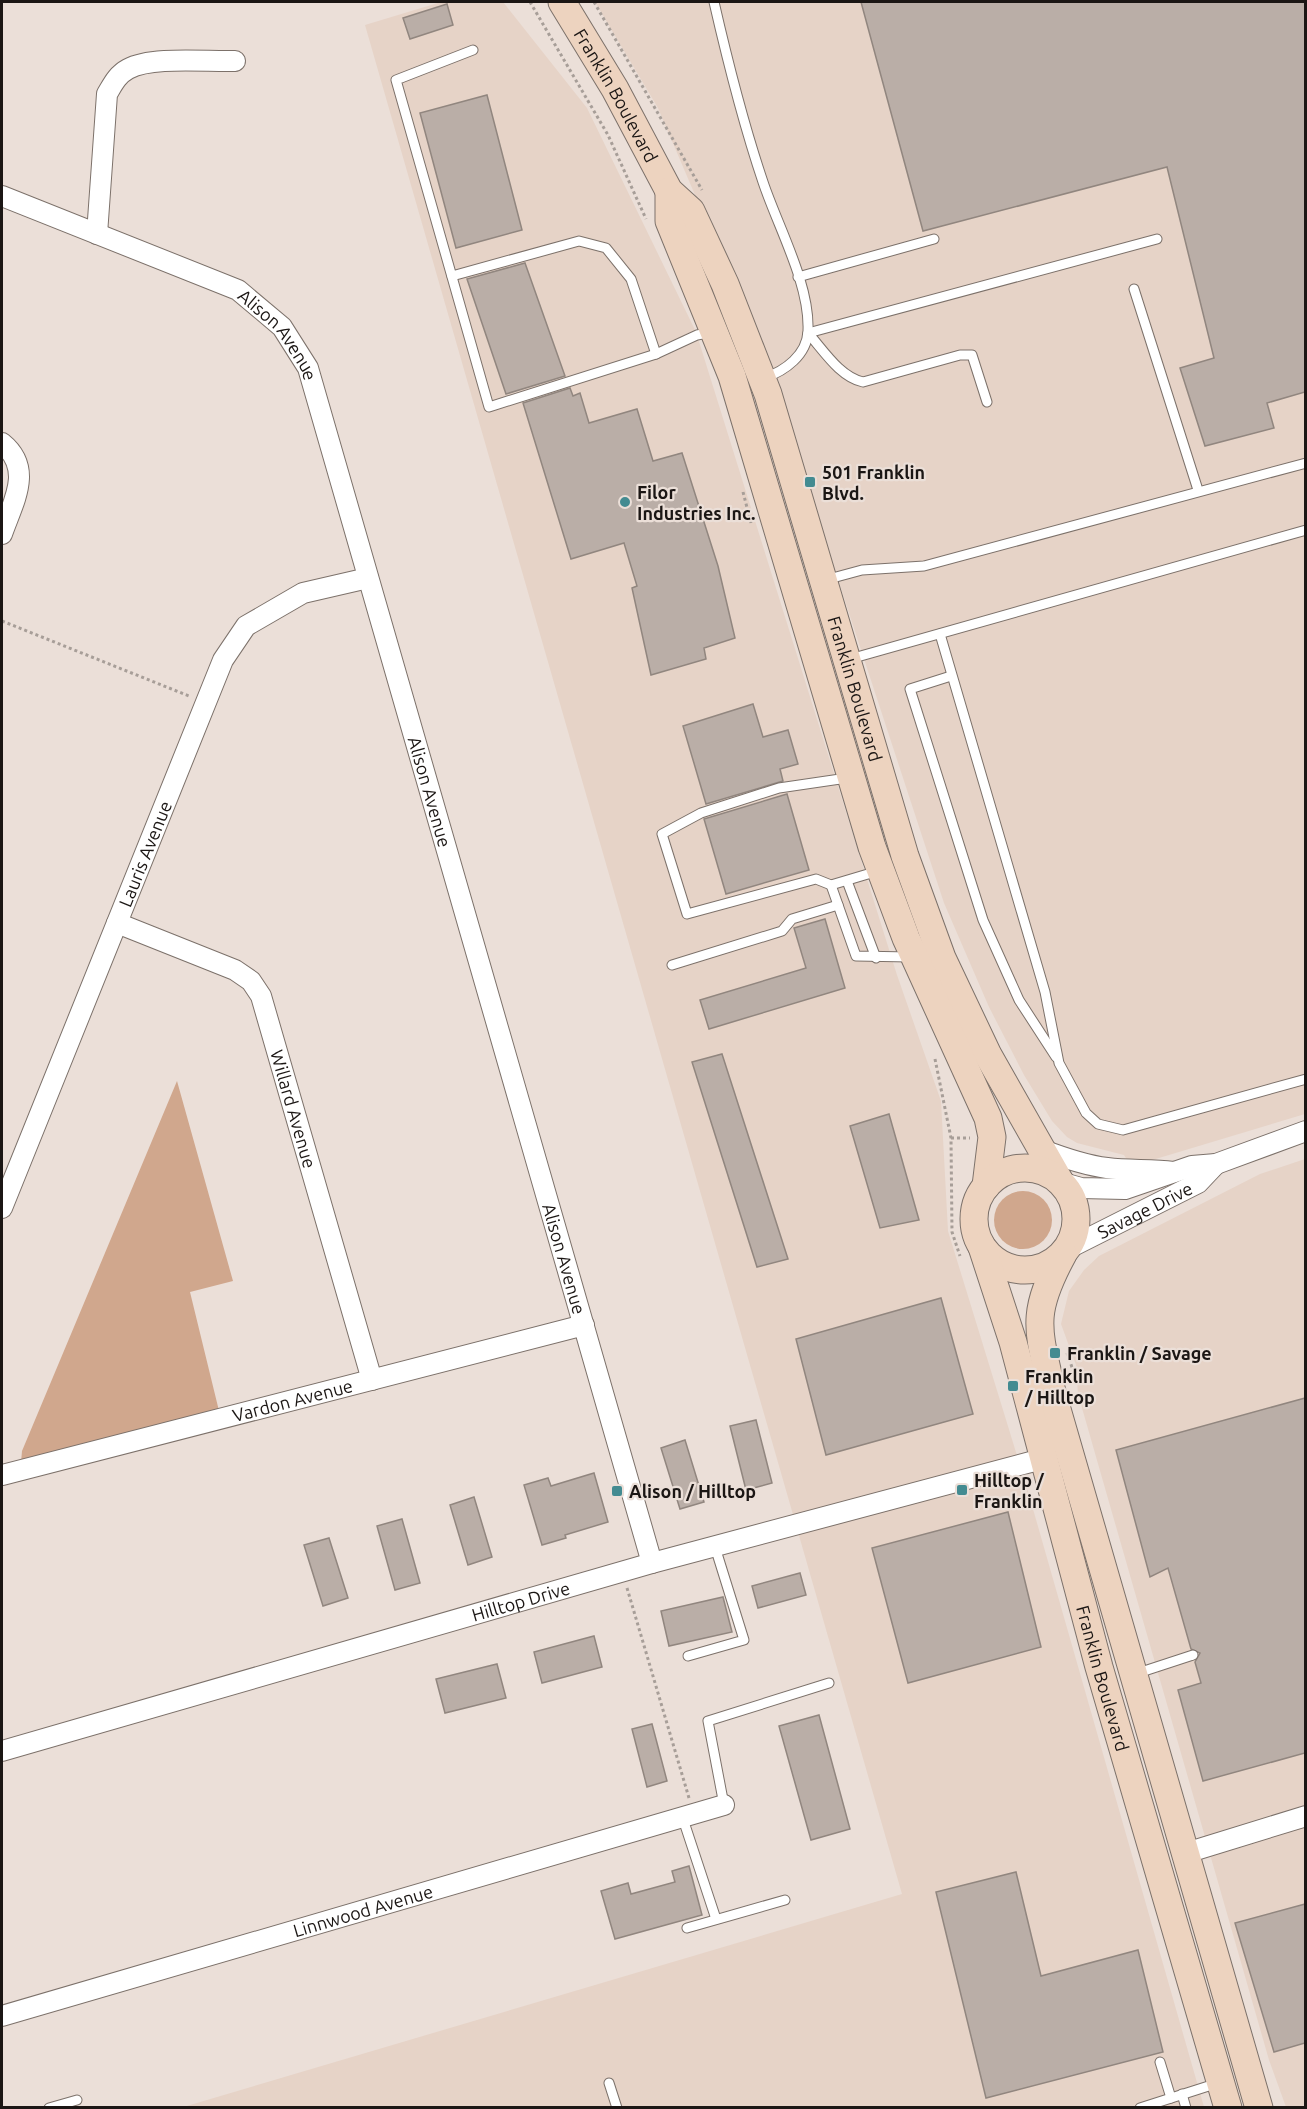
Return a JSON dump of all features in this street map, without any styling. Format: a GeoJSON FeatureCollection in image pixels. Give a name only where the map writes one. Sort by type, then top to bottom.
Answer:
{"type":"FeatureCollection","features":[{"type":"Feature","properties":{"kind":"main road","name":"Franklin Boulevard"},"geometry":{"type":"LineString","coordinates":[[562,2],[615,89],[669,191],[691,211],[725,284],[762,379],[905,856],[942,958],[987,1055],[1061,1182]]}},
{"type":"Feature","properties":{"kind":"main road","name":"Franklin Boulevard"},"geometry":{"type":"LineString","coordinates":[[669,191],[669,221],[715,332],[751,436],[850,777],[880,870],[914,957],[988,1118],[992,1137],[986,1186]]}},
{"type":"Feature","properties":{"kind":"main road"},"geometry":{"type":"LineString","coordinates":[[1030,1169],[1061,1182],[1074,1207],[1076,1222],[1065,1252],[1040,1268],[1024,1270],[1008,1267],[993,1259],[972,1254],[976,1232],[974,1216],[977,1200],[986,1186],[998,1176],[1014,1170],[1030,1169]]}},
{"type":"Feature","properties":{"kind":"main road","name":"Franklin Boulevard"},"geometry":{"type":"LineString","coordinates":[[1065,1252],[1046,1285],[1038,1329],[1053,1392],[1259,2108]]}},
{"type":"Feature","properties":{"kind":"main road","name":"Franklin Boulevard"},"geometry":{"type":"LineString","coordinates":[[972,1254],[1013,1342],[1042,1459],[1102,1678],[1224,2095]]}},
{"type":"Feature","properties":{"kind":"street"},"geometry":{"type":"LineString","coordinates":[[97,234],[107,94],[116,78],[128,69],[146,63],[235,61]]}},
{"type":"Feature","properties":{"kind":"street","name":"Alison Avenue"},"geometry":{"type":"LineString","coordinates":[[2,196],[238,290],[282,327],[308,368],[652,1563]]}},
{"type":"Feature","properties":{"kind":"street"},"geometry":{"type":"LineString","coordinates":[[2,443],[13,452],[19,468],[20,485],[2,534]]}},
{"type":"Feature","properties":{"kind":"street","name":"Lauris Avenue"},"geometry":{"type":"LineString","coordinates":[[2,1208],[222,660],[246,626],[303,593],[368,578]]}},
{"type":"Feature","properties":{"kind":"street","name":"Willard Avenue"},"geometry":{"type":"LineString","coordinates":[[117,922],[235,970],[251,981],[261,996],[372,1380]]}},
{"type":"Feature","properties":{"kind":"street","name":"Savage Drive"},"geometry":{"type":"LineString","coordinates":[[1061,1182],[1081,1188],[1125,1189],[1192,1166],[1216,1164],[1305,1131]]}},
{"type":"Feature","properties":{"kind":"street"},"geometry":{"type":"LineString","coordinates":[[1043,1150],[1074,1162],[1107,1168],[1144,1168],[1176,1172]]}},
{"type":"Feature","properties":{"kind":"street","name":"Savage Drive"},"geometry":{"type":"LineString","coordinates":[[1065,1252],[1198,1183],[1216,1164]]}},
{"type":"Feature","properties":{"kind":"street","name":"Vardon Avenue"},"geometry":{"type":"LineString","coordinates":[[2,1475],[584,1325]]}},
{"type":"Feature","properties":{"kind":"street","name":"Hilltop Drive"},"geometry":{"type":"LineString","coordinates":[[2,1751],[652,1563],[1042,1459]]}},
{"type":"Feature","properties":{"kind":"street","name":"Linnwood Avenue"},"geometry":{"type":"LineString","coordinates":[[2,2016],[724,1805]]}},
{"type":"Feature","properties":{"kind":"street"},"geometry":{"type":"LineString","coordinates":[[1186,1853],[1305,1816]]}},
{"type":"Feature","properties":{"kind":"lane"},"geometry":{"type":"LineString","coordinates":[[714,2],[734,93],[805,302],[808,333],[794,361],[782,372],[762,379]]}},
{"type":"Feature","properties":{"kind":"lane"},"geometry":{"type":"LineString","coordinates":[[473,50],[396,80],[489,407],[656,354],[697,335],[715,332]]}},
{"type":"Feature","properties":{"kind":"lane"},"geometry":{"type":"LineString","coordinates":[[798,277],[934,239]]}},
{"type":"Feature","properties":{"kind":"lane"},"geometry":{"type":"LineString","coordinates":[[808,333],[1157,239]]}},
{"type":"Feature","properties":{"kind":"lane"},"geometry":{"type":"LineString","coordinates":[[452,276],[579,241],[606,248],[631,279],[656,354]]}},
{"type":"Feature","properties":{"kind":"lane"},"geometry":{"type":"LineString","coordinates":[[1134,289],[1198,490]]}},
{"type":"Feature","properties":{"kind":"lane"},"geometry":{"type":"LineString","coordinates":[[808,333],[844,373],[852,380],[863,382],[960,355],[972,355],[987,402]]}},
{"type":"Feature","properties":{"kind":"lane"},"geometry":{"type":"LineString","coordinates":[[824,580],[862,570],[924,566],[1198,490],[1305,463]]}},
{"type":"Feature","properties":{"kind":"lane"},"geometry":{"type":"LineString","coordinates":[[848,660],[1305,530]]}},
{"type":"Feature","properties":{"kind":"lane"},"geometry":{"type":"LineString","coordinates":[[940,634],[1045,992],[1059,1063]]}},
{"type":"Feature","properties":{"kind":"lane"},"geometry":{"type":"LineString","coordinates":[[951,676],[910,689],[983,920],[1019,1000],[1059,1063],[1086,1113],[1098,1124],[1123,1130],[1305,1079]]}},
{"type":"Feature","properties":{"kind":"lane"},"geometry":{"type":"LineString","coordinates":[[850,777],[779,788],[701,813],[662,834],[687,914],[816,879],[831,885],[880,870]]}},
{"type":"Feature","properties":{"kind":"lane"},"geometry":{"type":"LineString","coordinates":[[847,880],[876,958]]}},
{"type":"Feature","properties":{"kind":"lane"},"geometry":{"type":"LineString","coordinates":[[831,885],[856,956],[914,957]]}},
{"type":"Feature","properties":{"kind":"lane"},"geometry":{"type":"LineString","coordinates":[[672,965],[782,931],[792,919],[838,905]]}},
{"type":"Feature","properties":{"kind":"lane"},"geometry":{"type":"LineString","coordinates":[[688,1656],[744,1640],[716,1547]]}},
{"type":"Feature","properties":{"kind":"lane"},"geometry":{"type":"LineString","coordinates":[[1134,1674],[1193,1655]]}},
{"type":"Feature","properties":{"kind":"lane"},"geometry":{"type":"LineString","coordinates":[[724,1805],[708,1721],[829,1683]]}},
{"type":"Feature","properties":{"kind":"lane"},"geometry":{"type":"LineString","coordinates":[[689,1817],[716,1919]]}},
{"type":"Feature","properties":{"kind":"lane"},"geometry":{"type":"LineString","coordinates":[[687,1928],[785,1900]]}},
{"type":"Feature","properties":{"kind":"lane"},"geometry":{"type":"LineString","coordinates":[[1160,2062],[1171,2098]]}},
{"type":"Feature","properties":{"kind":"lane"},"geometry":{"type":"LineString","coordinates":[[609,2083],[617,2108]]}},
{"type":"Feature","properties":{"kind":"lane"},"geometry":{"type":"LineString","coordinates":[[1140,2108],[1182,2094],[1224,2095]]}},
{"type":"Feature","properties":{"kind":"lane"},"geometry":{"type":"LineString","coordinates":[[1182,2094],[1186,2108]]}},
{"type":"Feature","properties":{"kind":"lane"},"geometry":{"type":"LineString","coordinates":[[49,2108],[77,2100]]}},
{"type":"Feature","properties":{"kind":"path"},"geometry":{"type":"LineString","coordinates":[[530,2],[608,135],[648,222]]}},
{"type":"Feature","properties":{"kind":"path"},"geometry":{"type":"LineString","coordinates":[[744,487],[742,497],[753,526]]}},
{"type":"Feature","properties":{"kind":"path"},"geometry":{"type":"LineString","coordinates":[[2,621],[205,702]]}},
{"type":"Feature","properties":{"kind":"path"},"geometry":{"type":"LineString","coordinates":[[934,1055],[951,1138],[952,1232],[972,1254]]}},
{"type":"Feature","properties":{"kind":"path"},"geometry":{"type":"LineString","coordinates":[[951,1138],[978,1138]]}},
{"type":"Feature","properties":{"kind":"path"},"geometry":{"type":"LineString","coordinates":[[1067,1351],[1074,1373],[1074,1391]]}},
{"type":"Feature","properties":{"kind":"path"},"geometry":{"type":"LineString","coordinates":[[622,1572],[689,1817]]}},
{"type":"Feature","properties":{"kind":"shaded area"},"geometry":{"type":"Polygon","coordinates":[[[441,2],[503,2],[587,108],[696,332],[897,975],[941,1101],[948,1231],[1027,1488],[1204,2107],[180,2108],[902,1894],[365,25],[441,2]]]}},
{"type":"Feature","properties":{"kind":"shaded area"},"geometry":{"type":"Polygon","coordinates":[[[595,2],[1305,2],[1305,1114],[1149,1161],[1129,1163],[1124,1155],[1077,1143],[1067,1137],[1052,1121],[1024,1075],[989,1007],[944,903],[769,369],[658,108],[595,2]]]}},
{"type":"Feature","properties":{"kind":"shaded area"},"geometry":{"type":"Polygon","coordinates":[[[177,1081],[233,1281],[190,1292],[220,1415],[20,1474],[22,1451],[177,1081]]]}},
{"type":"Feature","properties":{"kind":"shaded area"},"geometry":{"type":"Polygon","coordinates":[[[1305,1159],[1305,2107],[1286,2107],[1269,2060],[1078,1394],[1076,1365],[1061,1324],[1069,1291],[1084,1270],[1099,1256],[1260,1174],[1305,1159]]]}},
{"type":"Feature","properties":{"kind":"shaded area"},"geometry":{"type":"Polygon","coordinates":[[[1023,1191],[1039,1196],[1047,1204],[1052,1220],[1047,1236],[1039,1244],[1023,1249],[1007,1244],[999,1236],[994,1220],[999,1204],[1007,1196],[1023,1191]]]}},
{"type":"Feature","properties":{"kind":"building"},"geometry":{"type":"Polygon","coordinates":[[[861,2],[1305,2],[1305,392],[1267,403],[1274,428],[1205,446],[1180,368],[1214,358],[1167,167],[923,231],[861,2]]]}},
{"type":"Feature","properties":{"kind":"building"},"geometry":{"type":"Polygon","coordinates":[[[447,4],[453,25],[410,39],[403,18],[447,4]]]}},
{"type":"Feature","properties":{"kind":"building"},"geometry":{"type":"Polygon","coordinates":[[[487,95],[522,230],[456,248],[420,113],[487,95]]]}},
{"type":"Feature","properties":{"kind":"building"},"geometry":{"type":"Polygon","coordinates":[[[525,263],[565,376],[506,394],[467,279],[525,263]]]}},
{"type":"Feature","properties":{"kind":"building","name":"Filor Industries Inc."},"geometry":{"type":"Polygon","coordinates":[[[570,388],[573,396],[580,393],[589,423],[637,409],[653,461],[682,453],[718,566],[735,638],[704,648],[706,659],[651,675],[632,588],[637,586],[624,543],[571,559],[523,403],[570,388]]]}},
{"type":"Feature","properties":{"kind":"building"},"geometry":{"type":"Polygon","coordinates":[[[753,704],[763,737],[788,730],[798,764],[780,769],[783,781],[706,804],[683,726],[753,704]]]}},
{"type":"Feature","properties":{"kind":"building"},"geometry":{"type":"Polygon","coordinates":[[[787,794],[809,870],[726,894],[704,819],[787,794]]]}},
{"type":"Feature","properties":{"kind":"building"},"geometry":{"type":"Polygon","coordinates":[[[825,919],[845,988],[709,1029],[700,1000],[806,968],[794,928],[825,919]]]}},
{"type":"Feature","properties":{"kind":"building"},"geometry":{"type":"Polygon","coordinates":[[[722,1054],[788,1259],[757,1267],[692,1062],[722,1054]]]}},
{"type":"Feature","properties":{"kind":"building"},"geometry":{"type":"Polygon","coordinates":[[[889,1114],[919,1220],[880,1228],[850,1126],[889,1114]]]}},
{"type":"Feature","properties":{"kind":"building"},"geometry":{"type":"Polygon","coordinates":[[[941,1298],[973,1414],[826,1455],[796,1339],[941,1298]]]}},
{"type":"Feature","properties":{"kind":"building"},"geometry":{"type":"Polygon","coordinates":[[[1305,1398],[1305,1753],[1203,1781],[1178,1690],[1201,1683],[1195,1662],[1200,1653],[1191,1649],[1168,1568],[1150,1577],[1116,1450],[1305,1398]]]}},
{"type":"Feature","properties":{"kind":"building"},"geometry":{"type":"Polygon","coordinates":[[[756,1420],[772,1483],[746,1490],[730,1426],[756,1420]]]}},
{"type":"Feature","properties":{"kind":"building"},"geometry":{"type":"Polygon","coordinates":[[[685,1440],[704,1502],[680,1509],[661,1448],[685,1440]]]}},
{"type":"Feature","properties":{"kind":"building"},"geometry":{"type":"Polygon","coordinates":[[[594,1473],[608,1522],[565,1535],[566,1538],[542,1545],[524,1485],[548,1478],[551,1486],[594,1473]]]}},
{"type":"Feature","properties":{"kind":"building"},"geometry":{"type":"Polygon","coordinates":[[[474,1497],[492,1557],[468,1565],[450,1505],[474,1497]]]}},
{"type":"Feature","properties":{"kind":"building"},"geometry":{"type":"Polygon","coordinates":[[[1008,1512],[1041,1647],[908,1683],[872,1548],[1008,1512]]]}},
{"type":"Feature","properties":{"kind":"building"},"geometry":{"type":"Polygon","coordinates":[[[402,1519],[420,1583],[395,1590],[377,1526],[402,1519]]]}},
{"type":"Feature","properties":{"kind":"building"},"geometry":{"type":"Polygon","coordinates":[[[329,1538],[348,1598],[323,1606],[304,1545],[329,1538]]]}},
{"type":"Feature","properties":{"kind":"building"},"geometry":{"type":"Polygon","coordinates":[[[800,1573],[806,1595],[758,1608],[752,1586],[800,1573]]]}},
{"type":"Feature","properties":{"kind":"building"},"geometry":{"type":"Polygon","coordinates":[[[723,1597],[732,1632],[669,1646],[661,1611],[723,1597]]]}},
{"type":"Feature","properties":{"kind":"building"},"geometry":{"type":"Polygon","coordinates":[[[594,1636],[602,1667],[542,1683],[534,1652],[594,1636]]]}},
{"type":"Feature","properties":{"kind":"building"},"geometry":{"type":"Polygon","coordinates":[[[497,1664],[506,1698],[445,1713],[436,1679],[497,1664]]]}},
{"type":"Feature","properties":{"kind":"building"},"geometry":{"type":"Polygon","coordinates":[[[819,1715],[850,1829],[811,1840],[779,1726],[819,1715]]]}},
{"type":"Feature","properties":{"kind":"building"},"geometry":{"type":"Polygon","coordinates":[[[652,1724],[667,1781],[647,1787],[632,1729],[652,1724]]]}},
{"type":"Feature","properties":{"kind":"building"},"geometry":{"type":"Polygon","coordinates":[[[689,1866],[702,1915],[615,1939],[601,1891],[628,1883],[631,1894],[675,1882],[672,1871],[689,1866]]]}},
{"type":"Feature","properties":{"kind":"building"},"geometry":{"type":"Polygon","coordinates":[[[1016,1872],[1041,1976],[1138,1950],[1163,2052],[986,2098],[936,1892],[1016,1872]]]}},
{"type":"Feature","properties":{"kind":"building"},"geometry":{"type":"Polygon","coordinates":[[[1305,1904],[1305,2043],[1274,2052],[1235,1923],[1305,1904]]]}},
{"type":"Feature","properties":{"kind":"place","name":"501 Franklin Blvd."},"geometry":{"type":"Point","coordinates":[810,482]}},
{"type":"Feature","properties":{"kind":"place","name":"Filor Industries Inc."},"geometry":{"type":"Point","coordinates":[625,502]}},
{"type":"Feature","properties":{"kind":"place","name":"Franklin / Savage"},"geometry":{"type":"Point","coordinates":[1055,1353]}},
{"type":"Feature","properties":{"kind":"place","name":"Franklin / Hilltop"},"geometry":{"type":"Point","coordinates":[1013,1386]}},
{"type":"Feature","properties":{"kind":"place","name":"Hilltop / Franklin"},"geometry":{"type":"Point","coordinates":[962,1490]}},
{"type":"Feature","properties":{"kind":"place","name":"Alison / Hilltop"},"geometry":{"type":"Point","coordinates":[617,1491]}}]}
